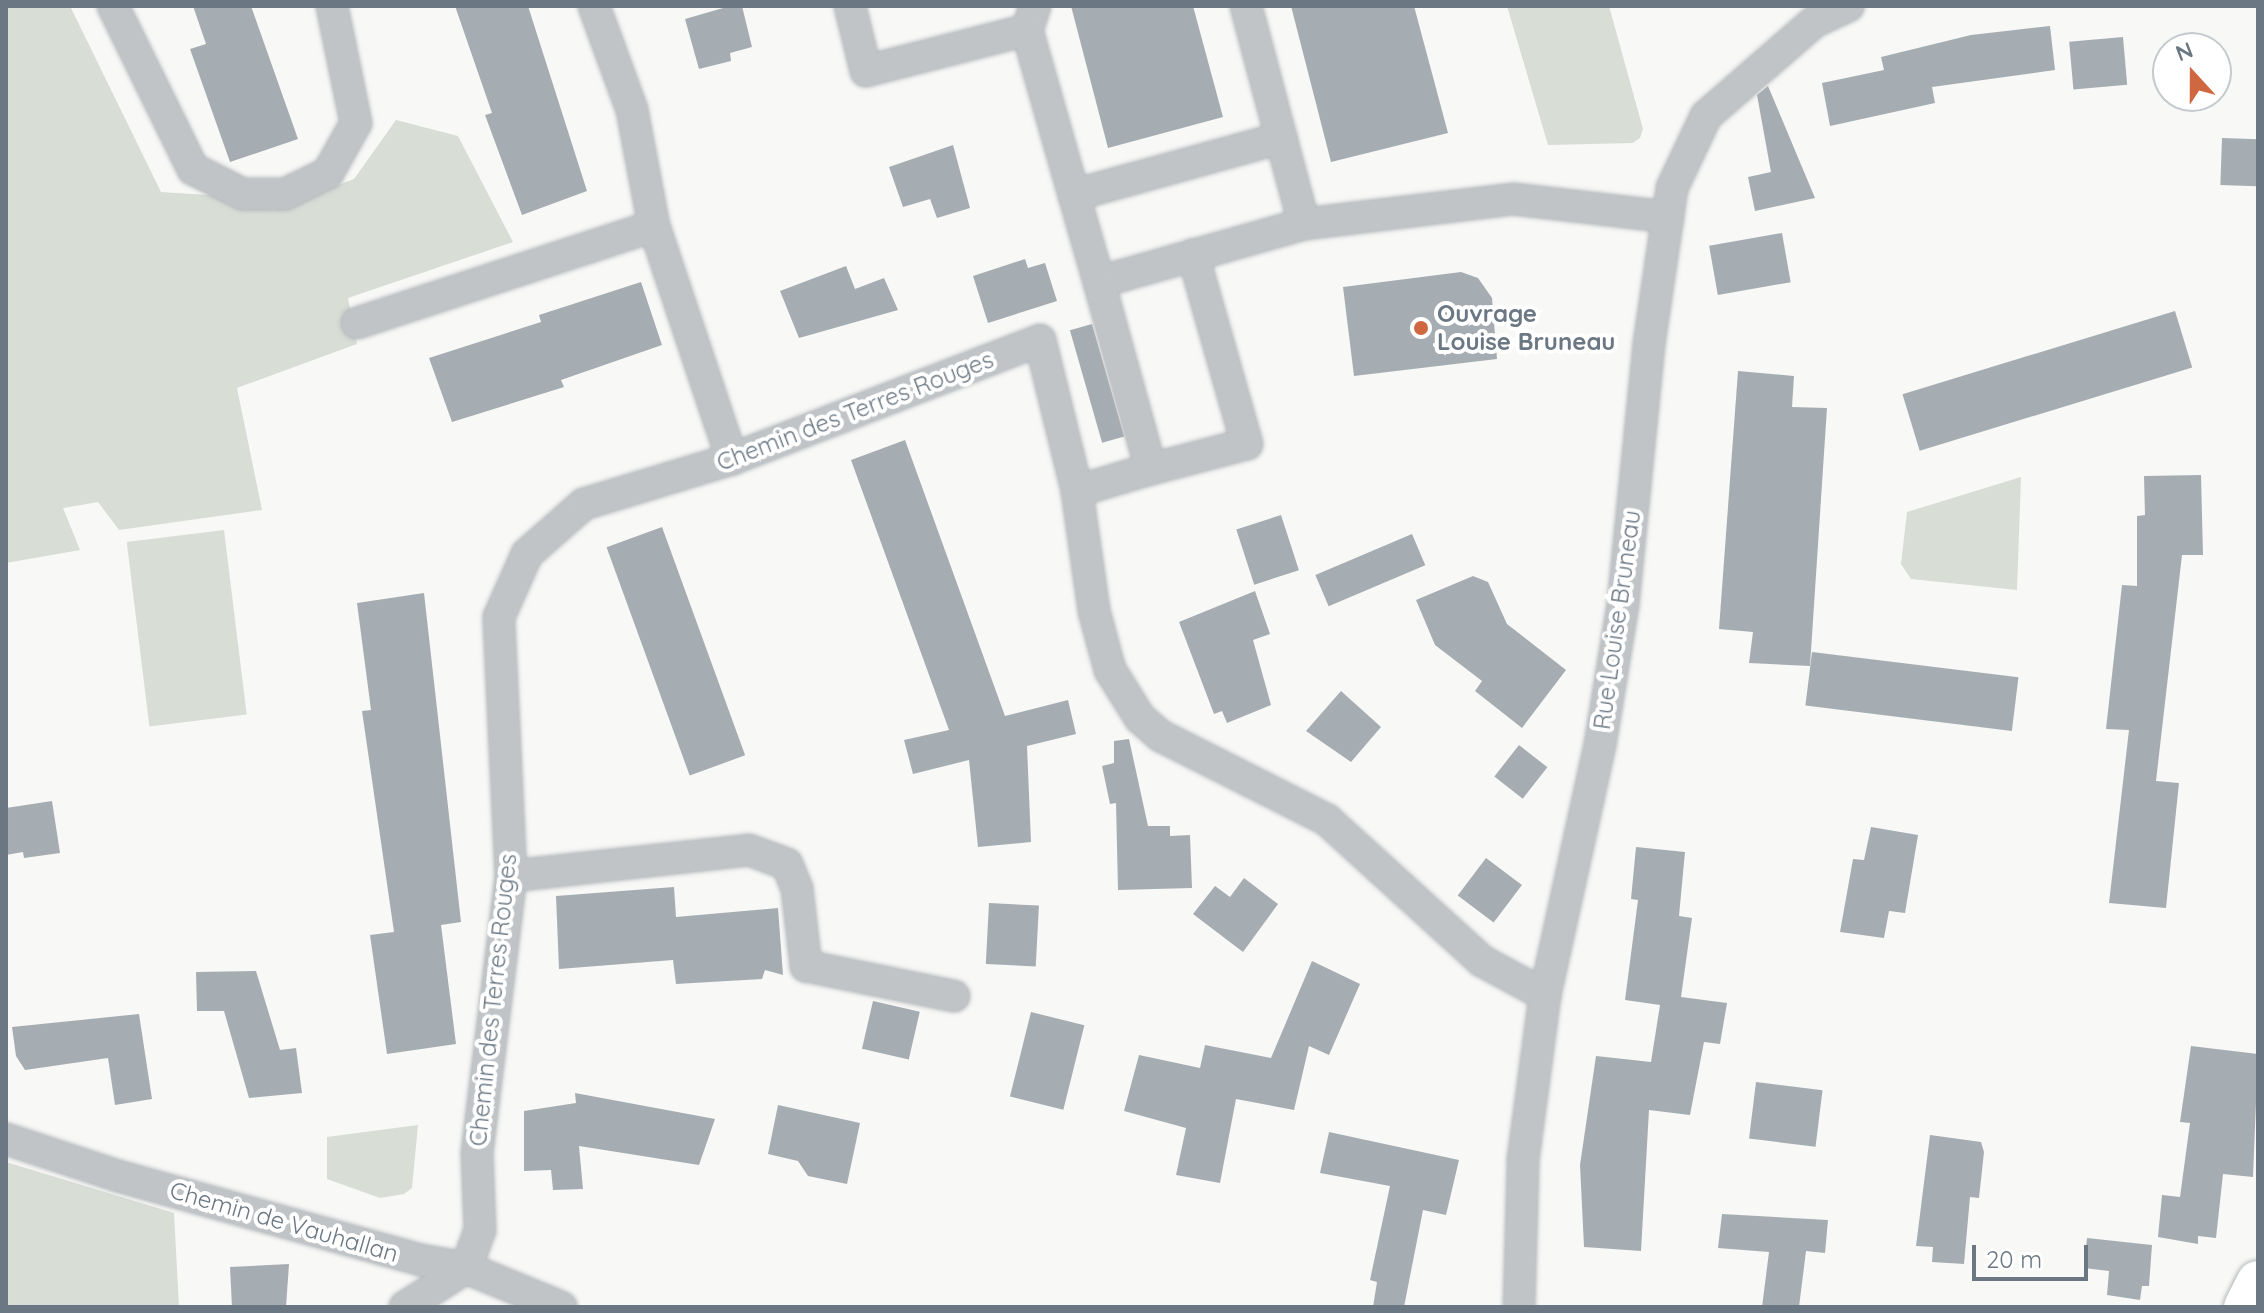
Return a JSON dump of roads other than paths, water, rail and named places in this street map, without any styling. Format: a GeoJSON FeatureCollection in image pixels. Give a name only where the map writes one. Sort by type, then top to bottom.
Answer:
{"type":"FeatureCollection","features":[{"type":"Feature","properties":{"kind":"main road"},"geometry":{"type":"LineString","coordinates":[[2245,1307],[2258,1282]]}},
{"type":"Feature","properties":{"kind":"street"},"geometry":{"type":"LineString","coordinates":[[113,6],[193,169],[243,194],[285,194],[328,173],[356,123],[332,6]]}},
{"type":"Feature","properties":{"kind":"street"},"geometry":{"type":"LineString","coordinates":[[594,6],[632,110],[654,226],[732,459]]}},
{"type":"Feature","properties":{"kind":"street"},"geometry":{"type":"LineString","coordinates":[[850,6],[866,71],[1031,18],[1074,195],[1151,469]]}},
{"type":"Feature","properties":{"kind":"street"},"geometry":{"type":"LineString","coordinates":[[1246,6],[1304,224]]}},
{"type":"Feature","properties":{"kind":"street","name":"Rue Louise Bruneau"},"geometry":{"type":"LineString","coordinates":[[1519,1307],[1523,1160],[1545,995],[1595,774],[1623,605],[1672,188],[1706,116],[1814,22],[1848,6]]}},
{"type":"Feature","properties":{"kind":"street"},"geometry":{"type":"LineString","coordinates":[[1074,195],[1281,138]]}},
{"type":"Feature","properties":{"kind":"street"},"geometry":{"type":"LineString","coordinates":[[1099,282],[1304,224],[1513,199],[1668,217]]}},
{"type":"Feature","properties":{"kind":"street"},"geometry":{"type":"LineString","coordinates":[[357,323],[654,226]]}},
{"type":"Feature","properties":{"kind":"street"},"geometry":{"type":"LineString","coordinates":[[1077,491],[1247,444],[1193,255]]}},
{"type":"Feature","properties":{"kind":"street","name":"Chemin des Terres Rouges"},"geometry":{"type":"LineString","coordinates":[[466,1268],[480,1230],[477,1153],[511,876],[499,617],[508,587],[527,554],[584,504],[732,459],[1040,340],[1077,491],[1094,611],[1110,670],[1140,718],[1161,736],[1327,820],[1482,961],[1545,995]]}},
{"type":"Feature","properties":{"kind":"street"},"geometry":{"type":"LineString","coordinates":[[511,876],[749,850],[787,864],[797,889],[806,966],[954,996]]}},
{"type":"Feature","properties":{"kind":"street","name":"Chemin de Vauhallan"},"geometry":{"type":"LineString","coordinates":[[6,1139],[147,1184],[421,1260],[466,1268],[561,1307]]}},
{"type":"Feature","properties":{"kind":"street"},"geometry":{"type":"LineString","coordinates":[[405,1307],[466,1268]]}},
{"type":"Feature","properties":{"kind":"place","name":"Ouvrage Louise Bruneau"},"geometry":{"type":"Point","coordinates":[1421,328]}}]}
